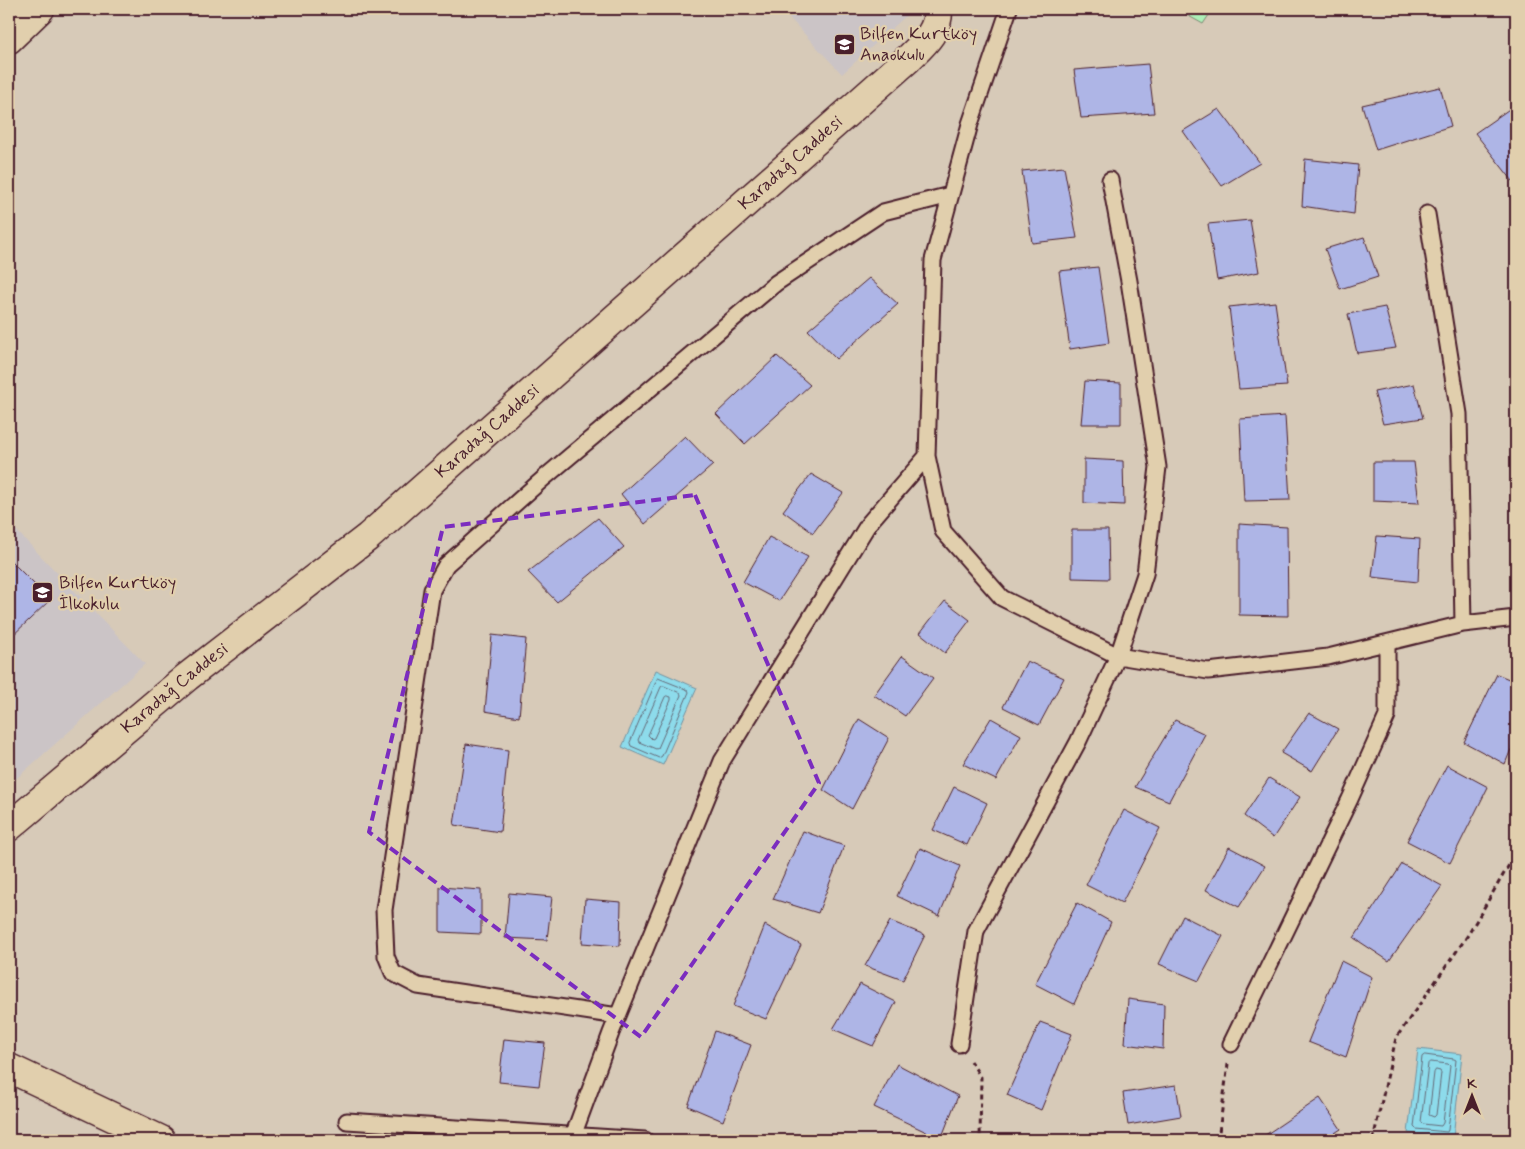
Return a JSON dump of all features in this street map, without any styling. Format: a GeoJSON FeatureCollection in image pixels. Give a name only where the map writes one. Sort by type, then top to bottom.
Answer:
{"type":"FeatureCollection","features":[{"type":"Feature","properties":{"kind":"main road"},"geometry":{"type":"LineString","coordinates":[[9,39],[40,9]]}},
{"type":"Feature","properties":{"kind":"main road","name":"Karadağ Caddesi"},"geometry":{"type":"LineString","coordinates":[[9,827],[187,677],[368,537],[907,60],[928,39],[934,30],[938,22],[938,9]]}},
{"type":"Feature","properties":{"kind":"main road"},"geometry":{"type":"LineString","coordinates":[[9,1068],[161,1140]]}},
{"type":"Feature","properties":{"kind":"lane"},"geometry":{"type":"LineString","coordinates":[[1009,9],[970,124],[933,260],[928,456],[943,531],[1002,598],[1118,656],[1208,671],[1328,657],[1463,624],[1516,618]]}},
{"type":"Feature","properties":{"kind":"lane"},"geometry":{"type":"LineString","coordinates":[[959,1044],[976,931],[1078,742],[1118,656],[1145,574],[1158,467],[1129,281],[1110,180]]}},
{"type":"Feature","properties":{"kind":"lane"},"geometry":{"type":"LineString","coordinates":[[618,1016],[418,986],[393,973],[386,956],[384,910],[432,590],[446,564],[544,478],[776,283],[883,212],[950,194]]}},
{"type":"Feature","properties":{"kind":"lane"},"geometry":{"type":"LineString","coordinates":[[1427,214],[1459,414],[1463,624]]}},
{"type":"Feature","properties":{"kind":"lane"},"geometry":{"type":"LineString","coordinates":[[573,1136],[618,1016],[722,761],[869,524],[928,456]]}},
{"type":"Feature","properties":{"kind":"lane"},"geometry":{"type":"LineString","coordinates":[[1231,1044],[1350,799],[1387,716],[1387,643]]}},
{"type":"Feature","properties":{"kind":"lane"},"geometry":{"type":"LineString","coordinates":[[347,1122],[645,1140]]}},
{"type":"Feature","properties":{"kind":"path"},"geometry":{"type":"LineString","coordinates":[[1373,1140],[1396,1038],[1468,935],[1516,853]]}},
{"type":"Feature","properties":{"kind":"path"},"geometry":{"type":"LineString","coordinates":[[959,1044],[981,1077],[980,1140]]}},
{"type":"Feature","properties":{"kind":"path"},"geometry":{"type":"LineString","coordinates":[[1218,1140],[1231,1044]]}},
{"type":"Feature","properties":{"kind":"highlighted area"},"geometry":{"type":"Polygon","coordinates":[[[695,495],[819,783],[641,1037],[369,832],[443,527],[695,495]]]}},
{"type":"Feature","properties":{"kind":"shaded area","name":"Bilfen Kurtköy Anaokulu"},"geometry":{"type":"Polygon","coordinates":[[[781,9],[906,9],[908,14],[842,74],[781,9]]]}},
{"type":"Feature","properties":{"kind":"shaded area","name":"Bilfen Kurtköy İlkokulu"},"geometry":{"type":"Polygon","coordinates":[[[9,523],[145,664],[9,785],[9,523]]]}},
{"type":"Feature","properties":{"kind":"green space"},"geometry":{"type":"Polygon","coordinates":[[[1176,9],[1213,9],[1203,24],[1176,9]]]}},
{"type":"Feature","properties":{"kind":"water"},"geometry":{"type":"Polygon","coordinates":[[[656,670],[697,688],[663,765],[622,747],[656,670]]]}},
{"type":"Feature","properties":{"kind":"water"},"geometry":{"type":"Polygon","coordinates":[[[1418,1049],[1462,1054],[1453,1138],[1408,1133],[1418,1049]]]}},
{"type":"Feature","properties":{"kind":"building"},"geometry":{"type":"Polygon","coordinates":[[[1148,64],[1154,113],[1081,118],[1074,70],[1148,64]]]}},
{"type":"Feature","properties":{"kind":"building"},"geometry":{"type":"Polygon","coordinates":[[[1440,87],[1451,126],[1376,150],[1362,105],[1440,87]]]}},
{"type":"Feature","properties":{"kind":"building"},"geometry":{"type":"Polygon","coordinates":[[[1516,106],[1516,185],[1475,133],[1516,106]]]}},
{"type":"Feature","properties":{"kind":"building"},"geometry":{"type":"Polygon","coordinates":[[[1219,109],[1260,163],[1222,186],[1183,131],[1219,109]]]}},
{"type":"Feature","properties":{"kind":"building"},"geometry":{"type":"Polygon","coordinates":[[[1305,159],[1358,165],[1354,214],[1302,206],[1305,159]]]}},
{"type":"Feature","properties":{"kind":"building"},"geometry":{"type":"Polygon","coordinates":[[[1064,167],[1077,238],[1032,243],[1022,171],[1064,167]]]}},
{"type":"Feature","properties":{"kind":"building"},"geometry":{"type":"Polygon","coordinates":[[[1250,220],[1259,272],[1217,280],[1208,224],[1250,220]]]}},
{"type":"Feature","properties":{"kind":"building"},"geometry":{"type":"Polygon","coordinates":[[[1364,237],[1378,277],[1340,289],[1325,249],[1364,237]]]}},
{"type":"Feature","properties":{"kind":"building"},"geometry":{"type":"Polygon","coordinates":[[[1098,267],[1109,343],[1070,349],[1059,271],[1098,267]]]}},
{"type":"Feature","properties":{"kind":"building"},"geometry":{"type":"Polygon","coordinates":[[[869,278],[898,304],[836,359],[808,330],[869,278]]]}},
{"type":"Feature","properties":{"kind":"building"},"geometry":{"type":"Polygon","coordinates":[[[1275,302],[1287,386],[1239,389],[1229,307],[1275,302]]]}},
{"type":"Feature","properties":{"kind":"building"},"geometry":{"type":"Polygon","coordinates":[[[1385,307],[1396,348],[1357,353],[1348,314],[1385,307]]]}},
{"type":"Feature","properties":{"kind":"building"},"geometry":{"type":"Polygon","coordinates":[[[777,356],[810,385],[745,444],[716,414],[777,356]]]}},
{"type":"Feature","properties":{"kind":"building"},"geometry":{"type":"Polygon","coordinates":[[[1085,381],[1121,383],[1121,424],[1081,424],[1085,381]]]}},
{"type":"Feature","properties":{"kind":"building"},"geometry":{"type":"Polygon","coordinates":[[[1414,384],[1423,418],[1383,424],[1374,392],[1414,384]]]}},
{"type":"Feature","properties":{"kind":"building"},"geometry":{"type":"Polygon","coordinates":[[[1285,416],[1290,500],[1244,501],[1240,419],[1285,416]]]}},
{"type":"Feature","properties":{"kind":"building"},"geometry":{"type":"Polygon","coordinates":[[[685,436],[713,465],[645,524],[621,494],[685,436]]]}},
{"type":"Feature","properties":{"kind":"building"},"geometry":{"type":"Polygon","coordinates":[[[1084,459],[1123,461],[1124,505],[1084,503],[1084,459]]]}},
{"type":"Feature","properties":{"kind":"building"},"geometry":{"type":"Polygon","coordinates":[[[1373,462],[1414,462],[1419,503],[1373,501],[1373,462]]]}},
{"type":"Feature","properties":{"kind":"building"},"geometry":{"type":"Polygon","coordinates":[[[811,474],[843,493],[813,533],[783,511],[811,474]]]}},
{"type":"Feature","properties":{"kind":"building"},"geometry":{"type":"Polygon","coordinates":[[[598,518],[624,547],[557,602],[528,572],[598,518]]]}},
{"type":"Feature","properties":{"kind":"building"},"geometry":{"type":"Polygon","coordinates":[[[1239,524],[1287,527],[1288,616],[1239,615],[1239,524]]]}},
{"type":"Feature","properties":{"kind":"building"},"geometry":{"type":"Polygon","coordinates":[[[1072,530],[1108,530],[1109,579],[1072,578],[1072,530]]]}},
{"type":"Feature","properties":{"kind":"building"},"geometry":{"type":"Polygon","coordinates":[[[1377,536],[1420,539],[1418,582],[1372,577],[1377,536]]]}},
{"type":"Feature","properties":{"kind":"building"},"geometry":{"type":"Polygon","coordinates":[[[769,537],[808,557],[779,601],[743,582],[769,537]]]}},
{"type":"Feature","properties":{"kind":"building"},"geometry":{"type":"Polygon","coordinates":[[[9,559],[50,600],[9,639],[9,559]]]}},
{"type":"Feature","properties":{"kind":"building"},"geometry":{"type":"Polygon","coordinates":[[[945,601],[970,620],[945,653],[920,633],[945,601]]]}},
{"type":"Feature","properties":{"kind":"building"},"geometry":{"type":"Polygon","coordinates":[[[492,635],[526,639],[519,717],[485,711],[492,635]]]}},
{"type":"Feature","properties":{"kind":"building"},"geometry":{"type":"Polygon","coordinates":[[[902,656],[933,678],[905,716],[874,695],[902,656]]]}},
{"type":"Feature","properties":{"kind":"building"},"geometry":{"type":"Polygon","coordinates":[[[1027,661],[1064,678],[1039,725],[1003,707],[1027,661]]]}},
{"type":"Feature","properties":{"kind":"building"},"geometry":{"type":"Polygon","coordinates":[[[1497,674],[1516,682],[1516,737],[1505,764],[1464,742],[1497,674]]]}},
{"type":"Feature","properties":{"kind":"building"},"geometry":{"type":"Polygon","coordinates":[[[1309,713],[1338,729],[1312,771],[1281,753],[1309,713]]]}},
{"type":"Feature","properties":{"kind":"building"},"geometry":{"type":"Polygon","coordinates":[[[991,718],[1021,735],[996,780],[963,764],[991,718]]]}},
{"type":"Feature","properties":{"kind":"building"},"geometry":{"type":"Polygon","coordinates":[[[859,719],[889,738],[852,809],[823,790],[859,719]]]}},
{"type":"Feature","properties":{"kind":"building"},"geometry":{"type":"Polygon","coordinates":[[[1175,720],[1205,734],[1169,801],[1135,787],[1175,720]]]}},
{"type":"Feature","properties":{"kind":"building"},"geometry":{"type":"Polygon","coordinates":[[[466,744],[508,750],[500,832],[454,825],[466,744]]]}},
{"type":"Feature","properties":{"kind":"building"},"geometry":{"type":"Polygon","coordinates":[[[1447,765],[1488,787],[1450,863],[1407,841],[1447,765]]]}},
{"type":"Feature","properties":{"kind":"building"},"geometry":{"type":"Polygon","coordinates":[[[1269,778],[1300,797],[1273,838],[1244,816],[1269,778]]]}},
{"type":"Feature","properties":{"kind":"building"},"geometry":{"type":"Polygon","coordinates":[[[954,787],[987,803],[967,845],[933,830],[954,787]]]}},
{"type":"Feature","properties":{"kind":"building"},"geometry":{"type":"Polygon","coordinates":[[[1124,810],[1160,828],[1122,903],[1086,885],[1124,810]]]}},
{"type":"Feature","properties":{"kind":"building"},"geometry":{"type":"Polygon","coordinates":[[[803,831],[844,846],[818,913],[773,899],[803,831]]]}},
{"type":"Feature","properties":{"kind":"building"},"geometry":{"type":"Polygon","coordinates":[[[1229,847],[1265,866],[1239,907],[1206,890],[1229,847]]]}},
{"type":"Feature","properties":{"kind":"building"},"geometry":{"type":"Polygon","coordinates":[[[920,848],[960,866],[939,916],[897,896],[920,848]]]}},
{"type":"Feature","properties":{"kind":"building"},"geometry":{"type":"Polygon","coordinates":[[[1402,864],[1442,886],[1389,961],[1354,938],[1402,864]]]}},
{"type":"Feature","properties":{"kind":"building"},"geometry":{"type":"Polygon","coordinates":[[[440,887],[481,890],[481,934],[440,932],[440,887]]]}},
{"type":"Feature","properties":{"kind":"building"},"geometry":{"type":"Polygon","coordinates":[[[509,893],[552,897],[547,940],[505,938],[509,893]]]}},
{"type":"Feature","properties":{"kind":"building"},"geometry":{"type":"Polygon","coordinates":[[[585,899],[621,902],[620,946],[582,943],[585,899]]]}},
{"type":"Feature","properties":{"kind":"building"},"geometry":{"type":"Polygon","coordinates":[[[1077,903],[1111,922],[1074,1004],[1035,984],[1077,903]]]}},
{"type":"Feature","properties":{"kind":"building"},"geometry":{"type":"Polygon","coordinates":[[[1183,916],[1223,936],[1199,981],[1159,964],[1183,916]]]}},
{"type":"Feature","properties":{"kind":"building"},"geometry":{"type":"Polygon","coordinates":[[[890,921],[925,935],[903,980],[865,966],[890,921]]]}},
{"type":"Feature","properties":{"kind":"building"},"geometry":{"type":"Polygon","coordinates":[[[765,925],[801,945],[766,1019],[733,1006],[765,925]]]}},
{"type":"Feature","properties":{"kind":"building"},"geometry":{"type":"Polygon","coordinates":[[[1341,961],[1372,977],[1346,1057],[1308,1042],[1341,961]]]}},
{"type":"Feature","properties":{"kind":"building"},"geometry":{"type":"Polygon","coordinates":[[[860,984],[896,1002],[873,1046],[833,1029],[860,984]]]}},
{"type":"Feature","properties":{"kind":"building"},"geometry":{"type":"Polygon","coordinates":[[[1128,999],[1164,1004],[1163,1049],[1125,1044],[1128,999]]]}},
{"type":"Feature","properties":{"kind":"building"},"geometry":{"type":"Polygon","coordinates":[[[1040,1022],[1072,1034],[1041,1110],[1007,1095],[1040,1022]]]}},
{"type":"Feature","properties":{"kind":"building"},"geometry":{"type":"Polygon","coordinates":[[[715,1031],[751,1045],[723,1121],[688,1106],[715,1031]]]}},
{"type":"Feature","properties":{"kind":"building"},"geometry":{"type":"Polygon","coordinates":[[[504,1039],[545,1043],[539,1086],[499,1082],[504,1039]]]}},
{"type":"Feature","properties":{"kind":"building"},"geometry":{"type":"Polygon","coordinates":[[[897,1064],[958,1096],[941,1139],[874,1107],[897,1064]]]}},
{"type":"Feature","properties":{"kind":"building"},"geometry":{"type":"Polygon","coordinates":[[[1176,1085],[1181,1116],[1128,1125],[1123,1093],[1176,1085]]]}},
{"type":"Feature","properties":{"kind":"building"},"geometry":{"type":"Polygon","coordinates":[[[1320,1098],[1341,1129],[1324,1140],[1258,1140],[1320,1098]]]}},
{"type":"Feature","properties":{"kind":"place","name":"Bilfen Kurtköy Anaokulu"},"geometry":{"type":"Point","coordinates":[844,44]}},
{"type":"Feature","properties":{"kind":"place","name":"Bilfen Kurtköy İlkokulu"},"geometry":{"type":"Point","coordinates":[43,593]}}]}
